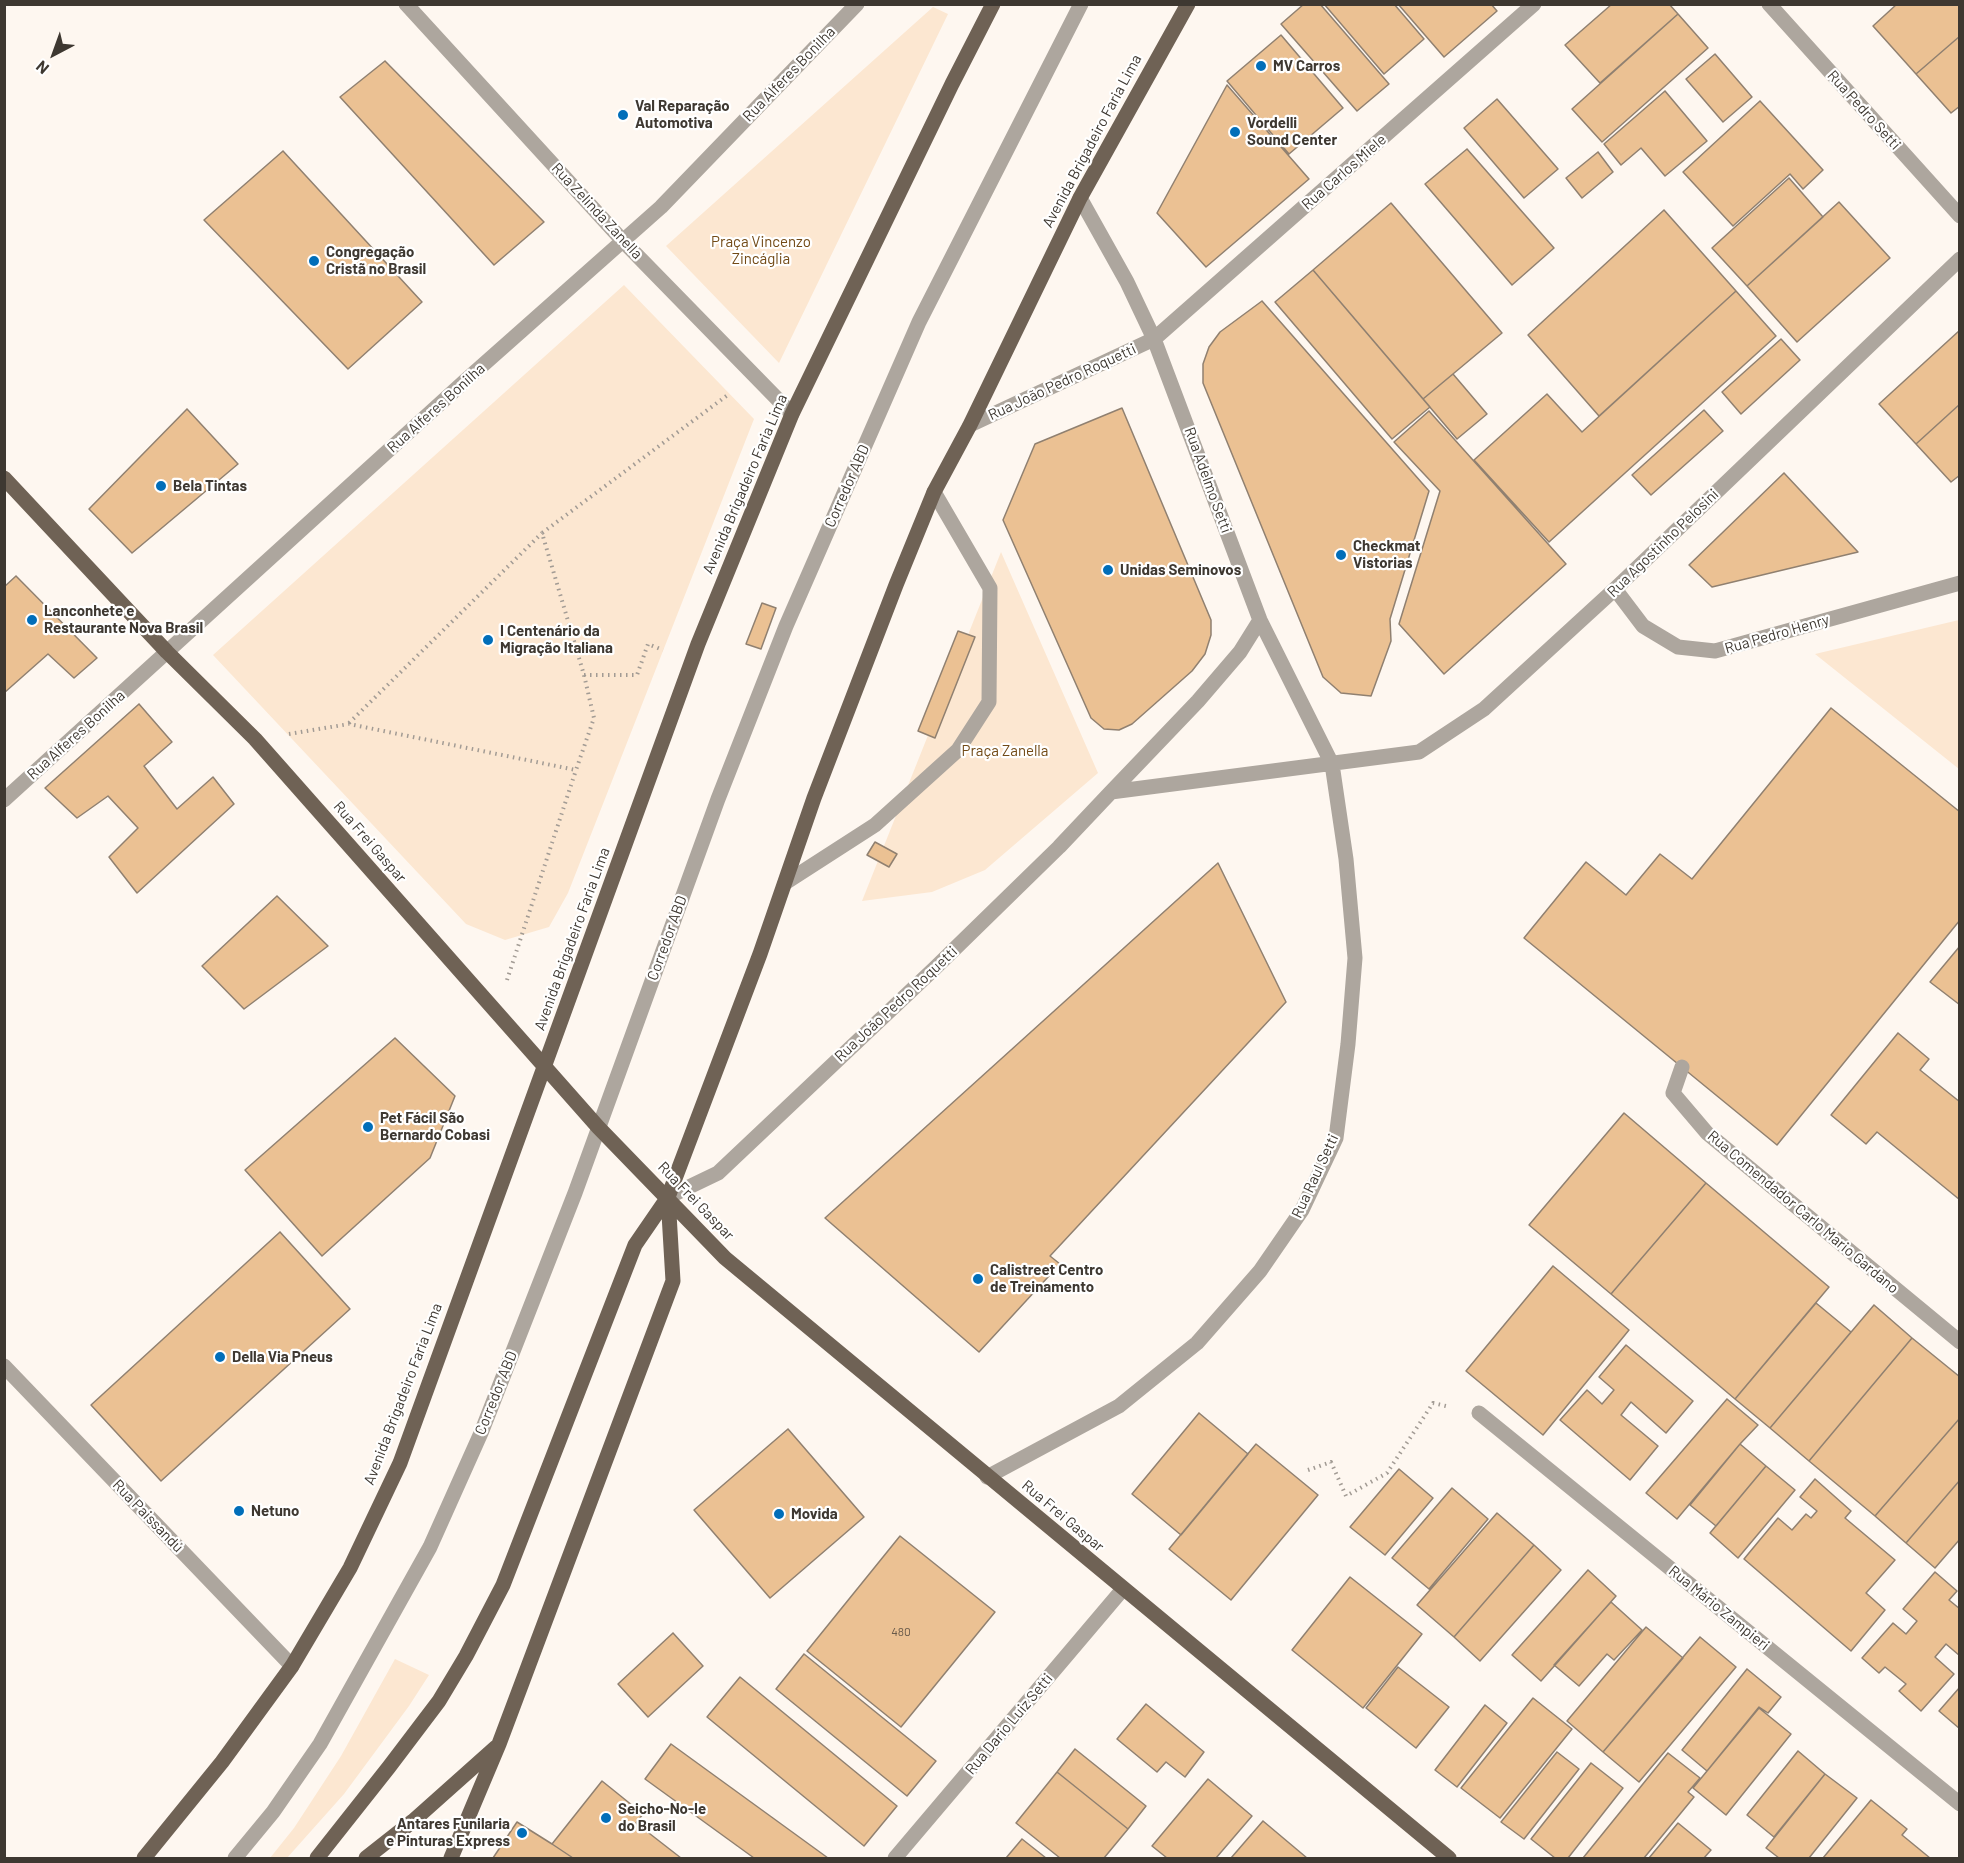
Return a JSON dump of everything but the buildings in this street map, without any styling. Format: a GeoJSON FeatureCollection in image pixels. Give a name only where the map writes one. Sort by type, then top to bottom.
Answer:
{"type":"FeatureCollection","features":[{"type":"Feature","properties":{"kind":"main road","name":"Avenida Brigadeiro Faria Lima"},"geometry":{"type":"LineString","coordinates":[[144,1858],[222,1762],[292,1666],[350,1568],[400,1463],[691,661],[792,414],[993,4]]}},
{"type":"Feature","properties":{"kind":"main road","name":"Avenida Brigadeiro Faria Lima"},"geometry":{"type":"LineString","coordinates":[[317,1858],[390,1767],[439,1701],[466,1656],[503,1585],[635,1245],[668,1197],[785,883],[814,798],[934,492],[970,425],[1080,198],[1188,4]]}},
{"type":"Feature","properties":{"kind":"main road","name":"Rua Frei Gaspar"},"geometry":{"type":"LineString","coordinates":[[4,478],[167,652],[255,739],[598,1127],[738,1270],[1449,1858]]}},
{"type":"Feature","properties":{"kind":"main road","name":"Avenida Brigadeiro Faria Lima"},"geometry":{"type":"LineString","coordinates":[[451,1858],[499,1744],[673,1281],[668,1197]]}},
{"type":"Feature","properties":{"kind":"main road"},"geometry":{"type":"LineString","coordinates":[[366,1858],[413,1821],[499,1744]]}},
{"type":"Feature","properties":{"kind":"street","name":"Rua Zelinda Zanella"},"geometry":{"type":"LineString","coordinates":[[406,4],[623,241],[792,414]]}},
{"type":"Feature","properties":{"kind":"street","name":"Rua Alferes Bonilha"},"geometry":{"type":"LineString","coordinates":[[4,800],[661,207],[856,4]]}},
{"type":"Feature","properties":{"kind":"street","name":"Corredor ABD"},"geometry":{"type":"LineString","coordinates":[[235,1858],[273,1812],[320,1744],[430,1547],[481,1432],[598,1127],[718,799],[786,626],[919,322],[1082,4]]}},
{"type":"Feature","properties":{"kind":"street","name":"Rua Carlos Miele"},"geometry":{"type":"LineString","coordinates":[[1154,339],[1534,4]]}},
{"type":"Feature","properties":{"kind":"street","name":"Rua Pedro Setti"},"geometry":{"type":"LineString","coordinates":[[1769,4],[1959,216]]}},
{"type":"Feature","properties":{"kind":"street","name":"Rua Adelmo Setti"},"geometry":{"type":"LineString","coordinates":[[1080,198],[1127,282],[1154,339],[1260,620],[1332,764]]}},
{"type":"Feature","properties":{"kind":"street","name":"Rua Agostinho Pelosini"},"geometry":{"type":"LineString","coordinates":[[1332,764],[1419,752],[1484,709],[1615,590],[1959,259]]}},
{"type":"Feature","properties":{"kind":"street","name":"Rua João Pedro Roquetti"},"geometry":{"type":"LineString","coordinates":[[970,425],[1154,339]]}},
{"type":"Feature","properties":{"kind":"street"},"geometry":{"type":"LineString","coordinates":[[785,883],[875,825],[958,750],[989,702],[990,588],[934,492]]}},
{"type":"Feature","properties":{"kind":"street","name":"Rua Pedro Henry"},"geometry":{"type":"LineString","coordinates":[[1615,590],[1643,626],[1678,647],[1715,651],[1959,583]]}},
{"type":"Feature","properties":{"kind":"street","name":"Rua João Pedro Roquetti"},"geometry":{"type":"LineString","coordinates":[[668,1197],[718,1173],[944,960],[1059,847],[1198,701],[1240,652],[1260,620]]}},
{"type":"Feature","properties":{"kind":"street"},"geometry":{"type":"LineString","coordinates":[[1111,792],[1332,764]]}},
{"type":"Feature","properties":{"kind":"street","name":"Rua Raul Setti"},"geometry":{"type":"LineString","coordinates":[[987,1477],[1119,1406],[1197,1343],[1260,1271],[1302,1210],[1336,1138],[1348,1044],[1355,958],[1347,859],[1332,764]]}},
{"type":"Feature","properties":{"kind":"street","name":"Rua Comendador Carlo Mario Gardano"},"geometry":{"type":"LineString","coordinates":[[1682,1067],[1673,1093],[1707,1133],[1959,1342]]}},
{"type":"Feature","properties":{"kind":"street","name":"Rua Paissandú"},"geometry":{"type":"LineString","coordinates":[[4,1366],[292,1666]]}},
{"type":"Feature","properties":{"kind":"street","name":"Rua Mário Zampieri"},"geometry":{"type":"LineString","coordinates":[[1479,1413],[1959,1804]]}},
{"type":"Feature","properties":{"kind":"street","name":"Rua Dario Luiz Setti"},"geometry":{"type":"LineString","coordinates":[[895,1858],[1123,1589]]}},
{"type":"Feature","properties":{"kind":"path"},"geometry":{"type":"LineString","coordinates":[[349,724],[542,533],[754,375]]}},
{"type":"Feature","properties":{"kind":"path"},"geometry":{"type":"LineString","coordinates":[[497,1013],[594,718],[584,675],[542,533]]}},
{"type":"Feature","properties":{"kind":"path"},"geometry":{"type":"LineString","coordinates":[[584,675],[637,675],[648,644],[691,661]]}},
{"type":"Feature","properties":{"kind":"path"},"geometry":{"type":"LineString","coordinates":[[255,739],[349,724],[576,770]]}},
{"type":"Feature","properties":{"kind":"path"},"geometry":{"type":"LineString","coordinates":[[1308,1470],[1331,1462],[1346,1496],[1387,1473],[1433,1403],[1479,1413]]}},
{"type":"Feature","properties":{"kind":"green space","name":"Praça Vincenzo Zincáglia"},"geometry":{"type":"Polygon","coordinates":[[[933,7],[948,14],[779,363],[666,246],[933,7]]]}},
{"type":"Feature","properties":{"kind":"green space"},"geometry":{"type":"Polygon","coordinates":[[[624,285],[754,419],[568,893],[549,927],[505,940],[466,924],[213,655],[624,285]]]}},
{"type":"Feature","properties":{"kind":"green space","name":"Praça Zanella"},"geometry":{"type":"Polygon","coordinates":[[[1001,552],[1098,773],[985,870],[932,892],[862,901],[1001,552]]]}},
{"type":"Feature","properties":{"kind":"green space"},"geometry":{"type":"Polygon","coordinates":[[[1960,620],[1959,769],[1815,654],[1960,620]]]}},
{"type":"Feature","properties":{"kind":"green space"},"geometry":{"type":"Polygon","coordinates":[[[395,1659],[429,1675],[344,1794],[287,1858],[270,1858],[294,1828],[341,1756],[395,1659]]]}},
{"type":"Feature","properties":{"kind":"place","name":"MV Carros"},"geometry":{"type":"Point","coordinates":[1261,66]}},
{"type":"Feature","properties":{"kind":"place","name":"Val Reparação Automotiva"},"geometry":{"type":"Point","coordinates":[623,115]}},
{"type":"Feature","properties":{"kind":"place","name":"Vordelli Sound Center"},"geometry":{"type":"Point","coordinates":[1235,132]}},
{"type":"Feature","properties":{"kind":"place","name":"Congregação Cristã no Brasil"},"geometry":{"type":"Point","coordinates":[314,261]}},
{"type":"Feature","properties":{"kind":"place","name":"Bela Tintas"},"geometry":{"type":"Point","coordinates":[161,486]}},
{"type":"Feature","properties":{"kind":"place","name":"Checkmat Vistorias"},"geometry":{"type":"Point","coordinates":[1341,555]}},
{"type":"Feature","properties":{"kind":"place","name":"Unidas Seminovos"},"geometry":{"type":"Point","coordinates":[1108,570]}},
{"type":"Feature","properties":{"kind":"place","name":"Lanconhete e Restaurante Nova Brasil"},"geometry":{"type":"Point","coordinates":[32,620]}},
{"type":"Feature","properties":{"kind":"place","name":"I Centenário da Migração Italiana"},"geometry":{"type":"Point","coordinates":[488,640]}},
{"type":"Feature","properties":{"kind":"place","name":"Pet Fácil São Bernardo Cobasi"},"geometry":{"type":"Point","coordinates":[368,1127]}},
{"type":"Feature","properties":{"kind":"place","name":"Calistreet Centro de Treinamento"},"geometry":{"type":"Point","coordinates":[978,1279]}},
{"type":"Feature","properties":{"kind":"place","name":"Della Via Pneus"},"geometry":{"type":"Point","coordinates":[220,1357]}},
{"type":"Feature","properties":{"kind":"place","name":"Netuno"},"geometry":{"type":"Point","coordinates":[239,1511]}},
{"type":"Feature","properties":{"kind":"place","name":"Movida"},"geometry":{"type":"Point","coordinates":[779,1514]}},
{"type":"Feature","properties":{"kind":"place","name":"Seicho-No-Ie do Brasil"},"geometry":{"type":"Point","coordinates":[606,1818]}},
{"type":"Feature","properties":{"kind":"place","name":"Antares Funilaria e Pinturas Express"},"geometry":{"type":"Point","coordinates":[522,1833]}}]}
